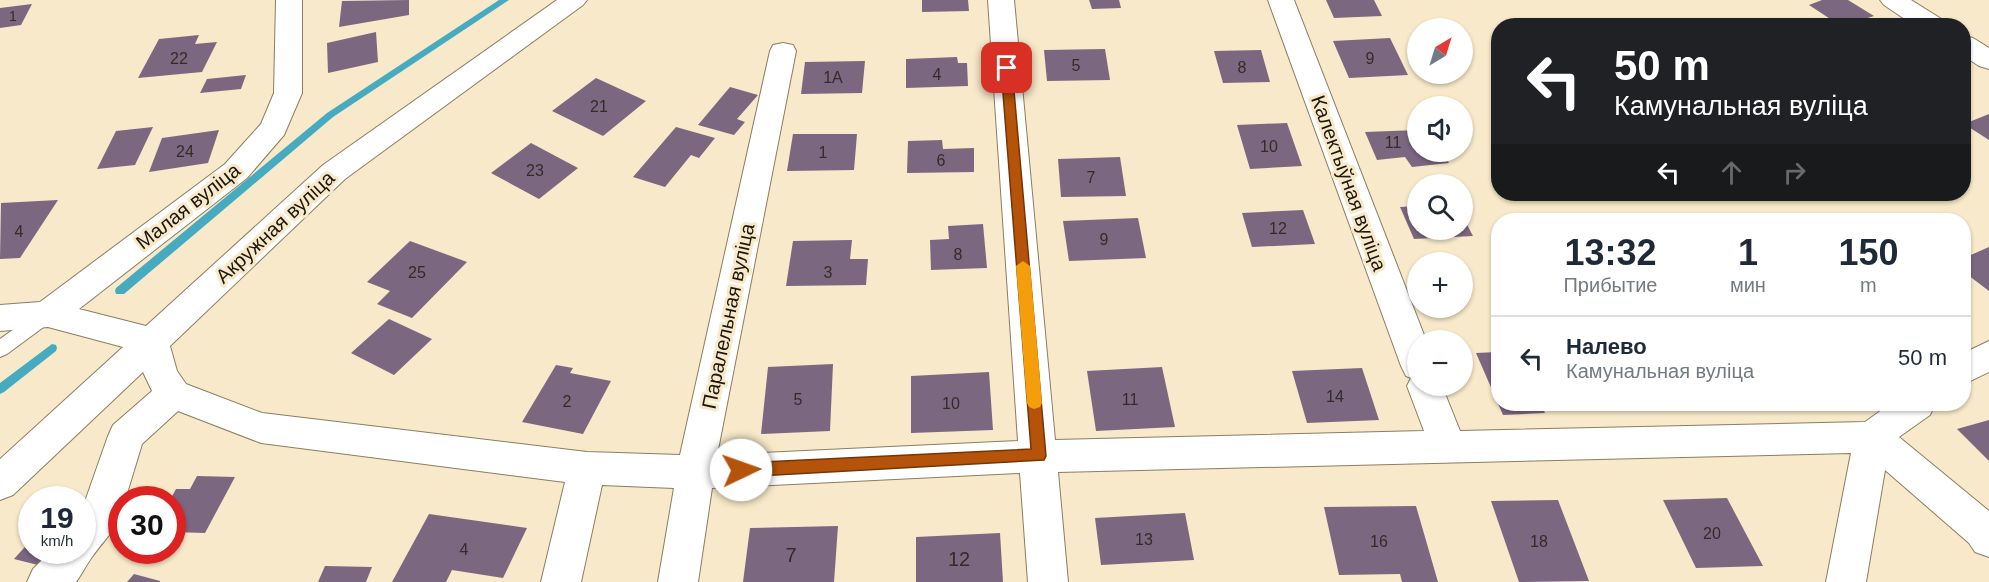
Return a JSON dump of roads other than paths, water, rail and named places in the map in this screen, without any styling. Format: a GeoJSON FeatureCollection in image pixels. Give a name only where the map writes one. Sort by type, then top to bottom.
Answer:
{"type":"FeatureCollection","features":[{"type":"Feature","properties":{"kind":"street","name":"Малая вуліца"},"geometry":{"type":"LineString","coordinates":[[48,314],[236,171],[274,128],[288,93],[289,0]]}},
{"type":"Feature","properties":{"kind":"street","name":"Акружная вуліца"},"geometry":{"type":"LineString","coordinates":[[0,483],[334,172],[574,0]]}},
{"type":"Feature","properties":{"kind":"street"},"geometry":{"type":"LineString","coordinates":[[1001,0],[1048,582]]}},
{"type":"Feature","properties":{"kind":"street","name":"Калектыўная вуліца"},"geometry":{"type":"LineString","coordinates":[[1281,0],[1407,337]]}},
{"type":"Feature","properties":{"kind":"street"},"geometry":{"type":"LineString","coordinates":[[1893,0],[1921,18]]}},
{"type":"Feature","properties":{"kind":"street"},"geometry":{"type":"LineString","coordinates":[[1971,48],[1989,60]]}},
{"type":"Feature","properties":{"kind":"street","name":"Паралельная вуліца"},"geometry":{"type":"LineString","coordinates":[[678,582],[695,472],[783,51]]}},
{"type":"Feature","properties":{"kind":"street"},"geometry":{"type":"LineString","coordinates":[[0,318],[48,314],[151,341],[160,375],[173,394],[261,429],[587,468],[695,472],[1039,456],[1872,437],[1907,411]]}},
{"type":"Feature","properties":{"kind":"street"},"geometry":{"type":"LineString","coordinates":[[1971,366],[1989,354]]}},
{"type":"Feature","properties":{"kind":"street"},"geometry":{"type":"LineString","coordinates":[[96,523],[100,518],[126,436],[173,394]]}},
{"type":"Feature","properties":{"kind":"street"},"geometry":{"type":"LineString","coordinates":[[1429,396],[1447,445]]}},
{"type":"Feature","properties":{"kind":"street"},"geometry":{"type":"LineString","coordinates":[[1872,437],[1983,530],[1989,539]]}},
{"type":"Feature","properties":{"kind":"street"},"geometry":{"type":"LineString","coordinates":[[1846,582],[1872,437]]}},
{"type":"Feature","properties":{"kind":"street"},"geometry":{"type":"LineString","coordinates":[[561,582],[587,468]]}},
{"type":"Feature","properties":{"kind":"street"},"geometry":{"type":"LineString","coordinates":[[47,582],[65,564]]}},
{"type":"Feature","properties":{"kind":"lane"},"geometry":{"type":"LineString","coordinates":[[0,349],[48,314]]}},
{"type":"Feature","properties":{"kind":"waterway"},"geometry":{"type":"LineString","coordinates":[[120,291],[330,115],[505,0]]}},
{"type":"Feature","properties":{"kind":"waterway"},"geometry":{"type":"LineString","coordinates":[[0,389],[52,348]]}}]}
